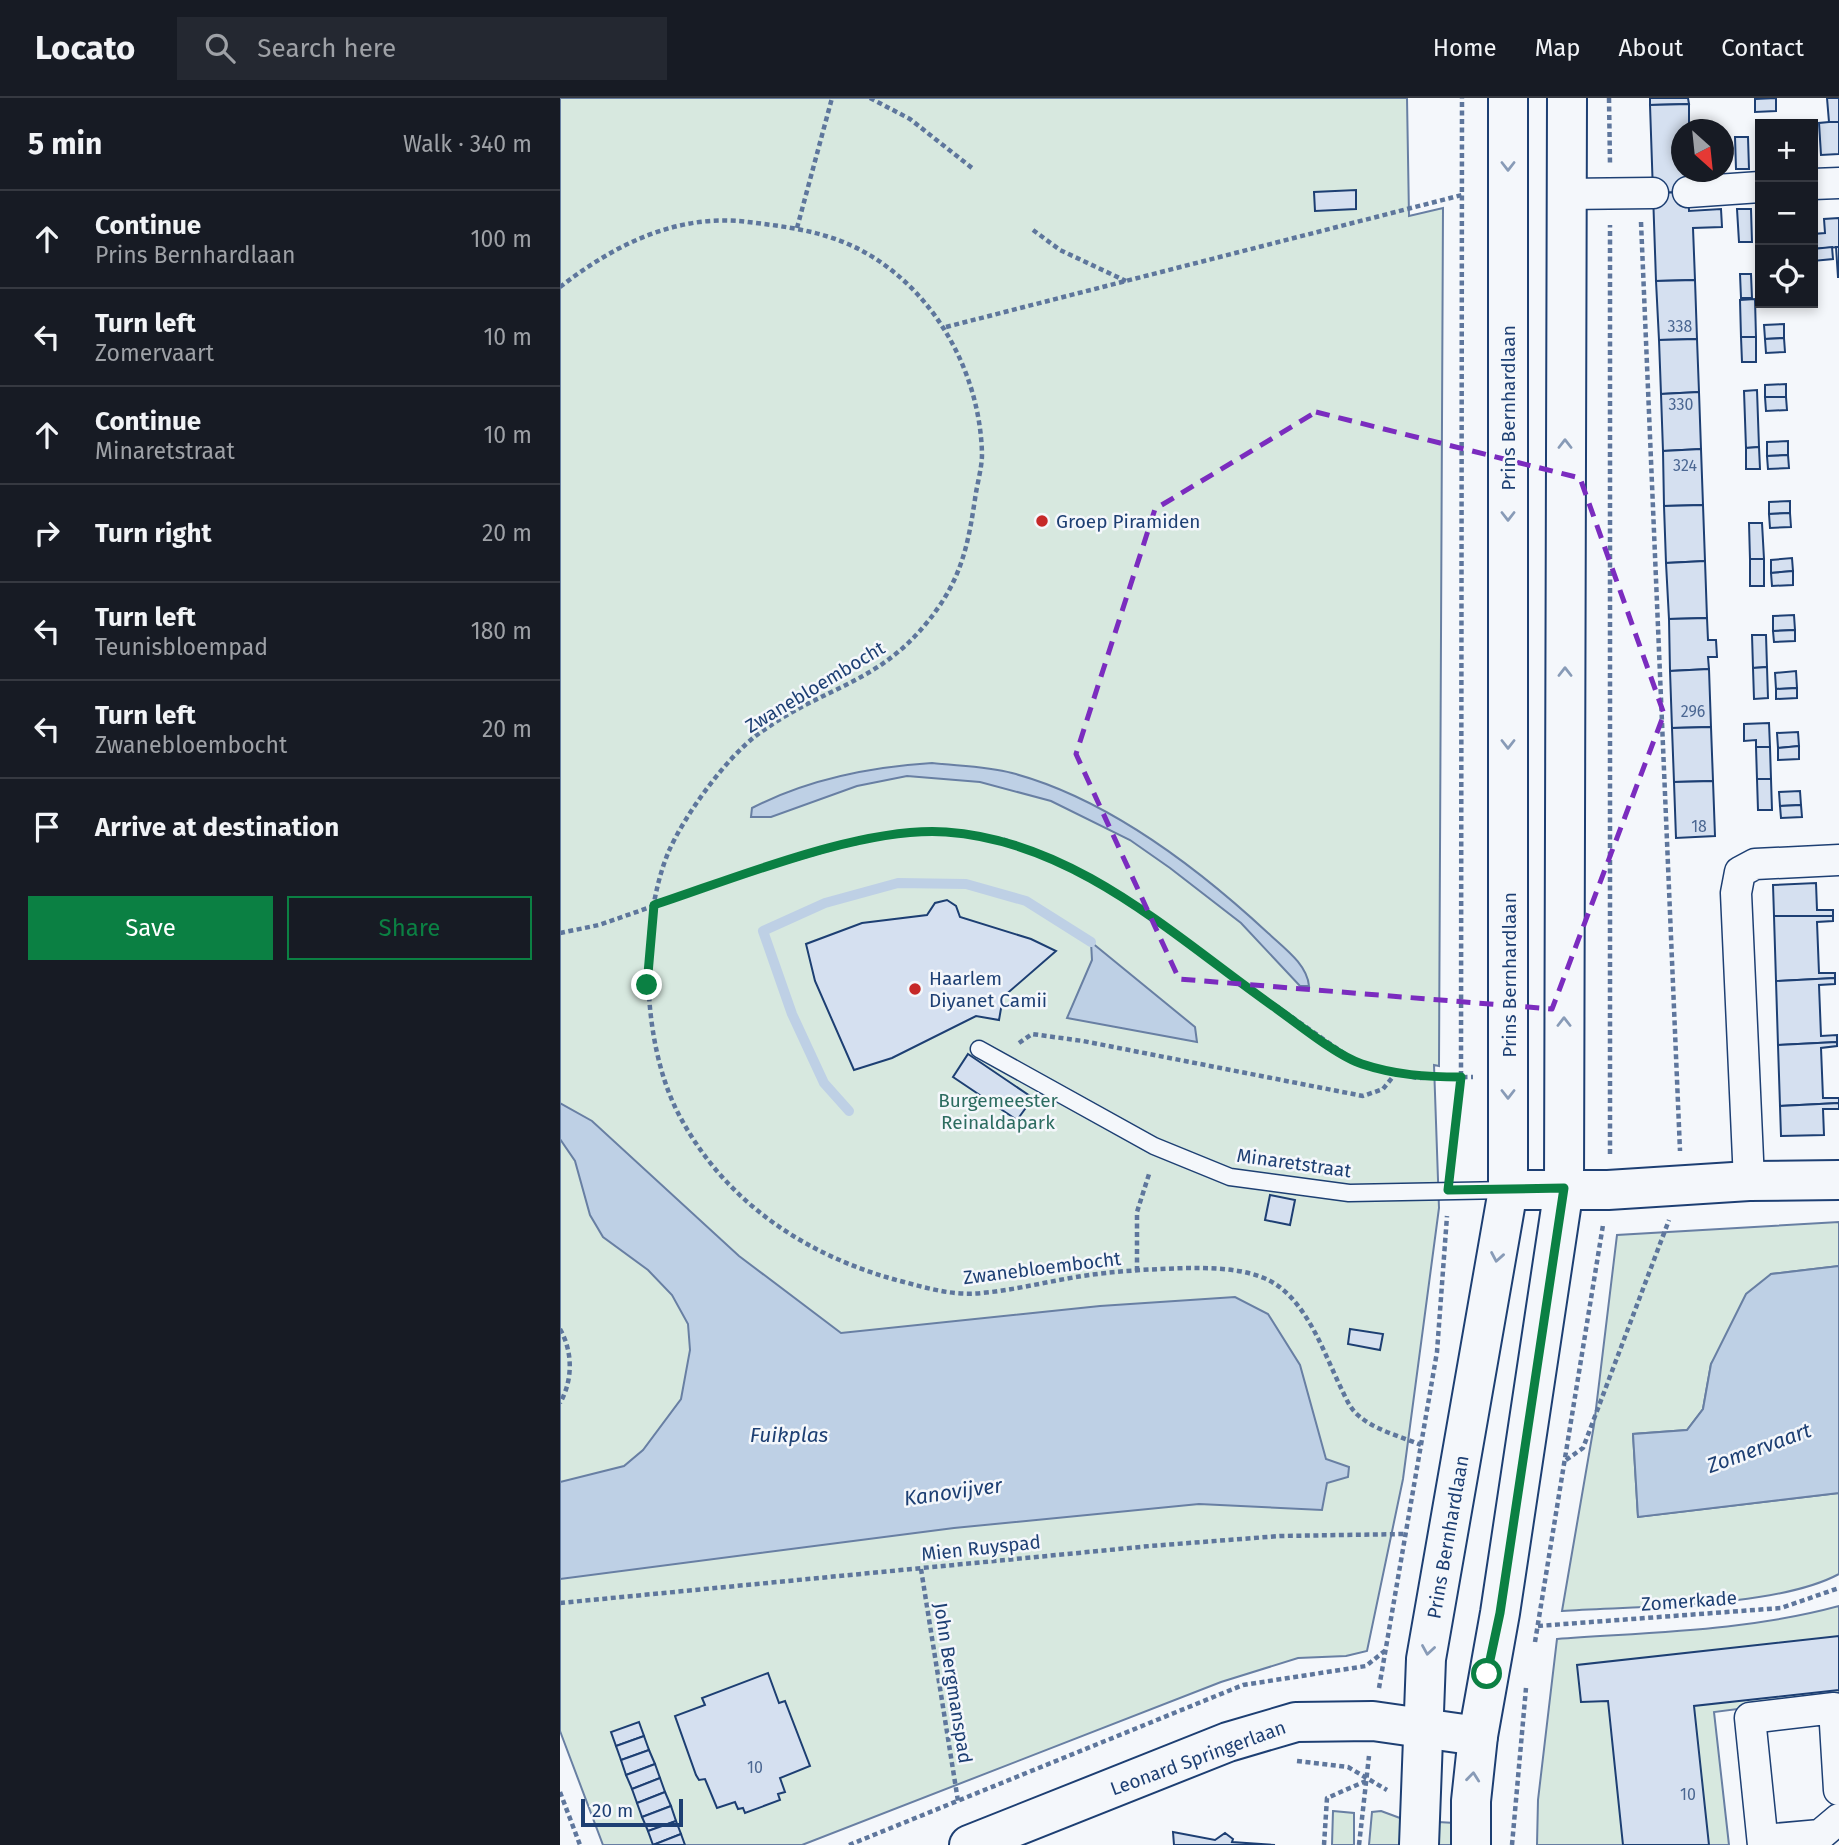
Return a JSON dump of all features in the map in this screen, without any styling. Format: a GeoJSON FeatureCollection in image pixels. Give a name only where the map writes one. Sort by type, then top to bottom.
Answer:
{"type":"FeatureCollection","features":[{"type":"Feature","properties":{"kind":"main road","name":"Prins Bernhardlaan"},"geometry":{"type":"LineString","coordinates":[[1419,1845],[1426,1659],[1508,1190],[1508,98]]}},
{"type":"Feature","properties":{"kind":"main road"},"geometry":{"type":"LineString","coordinates":[[1471,1845],[1471,1801],[1478,1736],[1502,1600],[1564,1188],[1567,98]]}},
{"type":"Feature","properties":{"kind":"main road"},"geometry":{"type":"LineString","coordinates":[[1508,1190],[1608,1190],[1749,1181],[1839,1180]]}},
{"type":"Feature","properties":{"kind":"main road","name":"Leonard Springerlaan"},"geometry":{"type":"LineString","coordinates":[[969,1845],[1228,1742],[1296,1723],[1359,1720],[1478,1736]]}},
{"type":"Feature","properties":{"kind":"street"},"geometry":{"type":"LineString","coordinates":[[1818,184],[1839,183]]}},
{"type":"Feature","properties":{"kind":"street"},"geometry":{"type":"LineString","coordinates":[[1688,191],[1755,187]]}},
{"type":"Feature","properties":{"kind":"street"},"geometry":{"type":"LineString","coordinates":[[1566,194],[1647,193]]}},
{"type":"Feature","properties":{"kind":"street"},"geometry":{"type":"LineString","coordinates":[[1749,1181],[1736,893],[1740,872],[1755,864],[1839,860]]}},
{"type":"Feature","properties":{"kind":"street"},"geometry":{"type":"LineString","coordinates":[[1839,1790],[1835,1708],[1750,1718],[1763,1843],[1819,1835],[1839,1819]]}},
{"type":"Feature","properties":{"kind":"lane","name":"Minaretstraat"},"geometry":{"type":"LineString","coordinates":[[979,1049],[1154,1146],[1230,1177],[1349,1193],[1508,1190]]}},
{"type":"Feature","properties":{"kind":"path"},"geometry":{"type":"LineString","coordinates":[[797,228],[832,98]]}},
{"type":"Feature","properties":{"kind":"path"},"geometry":{"type":"LineString","coordinates":[[870,98],[910,119],[972,168]]}},
{"type":"Feature","properties":{"kind":"path"},"geometry":{"type":"LineString","coordinates":[[849,1845],[1243,1685],[1366,1666],[1387,1649],[1437,1352],[1448,1190],[1461,1077],[1462,98]]}},
{"type":"Feature","properties":{"kind":"path"},"geometry":{"type":"LineString","coordinates":[[1534,1649],[1608,1190],[1609,98]]}},
{"type":"Feature","properties":{"kind":"path"},"geometry":{"type":"LineString","coordinates":[[1565,1460],[1583,1448],[1682,1185],[1647,193]]}},
{"type":"Feature","properties":{"kind":"path"},"geometry":{"type":"LineString","coordinates":[[946,327],[1462,195]]}},
{"type":"Feature","properties":{"kind":"path","name":"Zwanebloembocht"},"geometry":{"type":"LineString","coordinates":[[560,287],[596,259],[637,238],[687,223],[732,220],[797,228],[848,244],[886,267],[923,300],[946,327],[972,400],[982,456],[966,554],[942,602],[908,646],[878,669],[780,719],[732,757],[701,798],[668,852],[654,905],[647,985],[654,1045],[664,1080],[697,1146],[729,1185],[772,1224],[820,1253],[881,1276],[940,1292],[979,1294],[1105,1273],[1212,1268],[1235,1270],[1272,1281],[1304,1314],[1350,1406],[1362,1419],[1421,1445]]}},
{"type":"Feature","properties":{"kind":"path"},"geometry":{"type":"LineString","coordinates":[[1033,230],[1060,250],[1126,281]]}},
{"type":"Feature","properties":{"kind":"path"},"geometry":{"type":"LineString","coordinates":[[560,933],[599,925],[825,850],[896,834],[945,832],[1005,840],[1090,876],[1359,1063],[1417,1078],[1461,1077]]}},
{"type":"Feature","properties":{"kind":"path"},"geometry":{"type":"LineString","coordinates":[[997,1059],[1032,1034],[1083,1041],[1363,1096],[1383,1090],[1396,1073]]}},
{"type":"Feature","properties":{"kind":"path"},"geometry":{"type":"LineString","coordinates":[[1137,1271],[1138,1212],[1147,1187],[1154,1146]]}},
{"type":"Feature","properties":{"kind":"path"},"geometry":{"type":"LineString","coordinates":[[560,1329],[570,1356],[566,1393],[560,1403]]}},
{"type":"Feature","properties":{"kind":"path","name":"Mien Ruyspad"},"geometry":{"type":"LineString","coordinates":[[560,1603],[1280,1536],[1406,1534]]}},
{"type":"Feature","properties":{"kind":"path","name":"John Bergmanspad"},"geometry":{"type":"LineString","coordinates":[[921,1569],[958,1801]]}},
{"type":"Feature","properties":{"kind":"path","name":"Zomerkade"},"geometry":{"type":"LineString","coordinates":[[1538,1626],[1781,1608],[1839,1588]]}},
{"type":"Feature","properties":{"kind":"path"},"geometry":{"type":"LineString","coordinates":[[1512,1845],[1527,1684]]}},
{"type":"Feature","properties":{"kind":"path"},"geometry":{"type":"LineString","coordinates":[[1324,1845],[1327,1798],[1367,1781],[1359,1845]]}},
{"type":"Feature","properties":{"kind":"path"},"geometry":{"type":"LineString","coordinates":[[560,1792],[580,1845]]}},
{"type":"Feature","properties":{"kind":"highlighted area"},"geometry":{"type":"Polygon","coordinates":[[[1316,412],[1580,478],[1664,714],[1552,1009],[1179,979],[1076,754],[1155,509],[1316,412]]]}},
{"type":"Feature","properties":{"kind":"green space","name":"Burgemeester Reinaldapark"},"geometry":{"type":"Polygon","coordinates":[[[560,98],[1407,98],[1409,216],[1443,208],[1439,1066],[1434,1065],[1439,1208],[1403,1479],[1367,1651],[1346,1656],[1298,1658],[1221,1682],[802,1845],[603,1845],[560,1731],[560,98]]]}},
{"type":"Feature","properties":{"kind":"green space"},"geometry":{"type":"Polygon","coordinates":[[[1839,1222],[1839,1266],[1771,1274],[1711,1364],[1703,1409],[1687,1430],[1633,1434],[1638,1517],[1839,1493],[1839,1574],[1812,1585],[1743,1599],[1562,1611],[1594,1425],[1617,1235],[1839,1222]]]}},
{"type":"Feature","properties":{"kind":"green space"},"geometry":{"type":"Polygon","coordinates":[[[1839,1606],[1839,1696],[1714,1712],[1729,1845],[1537,1845],[1538,1800],[1557,1639],[1734,1626],[1839,1606]]]}},
{"type":"Feature","properties":{"kind":"green space"},"geometry":{"type":"Polygon","coordinates":[[[1333,1811],[1354,1813],[1354,1845],[1332,1845],[1333,1811]]]}},
{"type":"Feature","properties":{"kind":"green space"},"geometry":{"type":"Polygon","coordinates":[[[1381,1811],[1400,1818],[1400,1845],[1369,1845],[1372,1812],[1381,1811]]]}},
{"type":"Feature","properties":{"kind":"green space"},"geometry":{"type":"Polygon","coordinates":[[[1438,1822],[1455,1823],[1454,1845],[1437,1845],[1438,1822]]]}},
{"type":"Feature","properties":{"kind":"water"},"geometry":{"type":"Polygon","coordinates":[[[932,763],[1012,773],[1047,784],[1116,817],[1181,860],[1241,908],[1294,957],[1304,971],[1309,986],[1300,986],[1241,923],[1170,868],[1130,840],[1051,801],[980,782],[907,776],[857,786],[771,817],[751,817],[752,808],[817,782],[862,771],[932,763]]]}},
{"type":"Feature","properties":{"kind":"water"},"geometry":{"type":"Polygon","coordinates":[[[1091,942],[1195,1027],[1197,1042],[1067,1018],[1092,960],[1091,942]]]}},
{"type":"Feature","properties":{"kind":"water","name":"Fuikplas"},"geometry":{"type":"Polygon","coordinates":[[[560,1103],[592,1121],[739,1256],[841,1333],[1100,1306],[1235,1297],[1268,1314],[1300,1365],[1326,1459],[1349,1467],[1348,1477],[1327,1483],[1322,1510],[1199,1504],[954,1528],[560,1579],[560,1482],[624,1466],[643,1450],[681,1399],[690,1350],[688,1324],[672,1295],[648,1270],[603,1237],[590,1215],[575,1161],[560,1139],[560,1103]]]}},
{"type":"Feature","properties":{"kind":"water","name":"Zomervaart"},"geometry":{"type":"Polygon","coordinates":[[[1839,1266],[1839,1493],[1638,1517],[1633,1434],[1687,1430],[1703,1409],[1711,1364],[1746,1294],[1771,1274],[1839,1266]]]}},
{"type":"Feature","properties":{"kind":"building"},"geometry":{"type":"Polygon","coordinates":[[[1650,98],[1688,98],[1689,104],[1650,105],[1650,98]]]}},
{"type":"Feature","properties":{"kind":"building"},"geometry":{"type":"Polygon","coordinates":[[[1776,98],[1776,111],[1755,112],[1755,99],[1776,98]]]}},
{"type":"Feature","properties":{"kind":"building"},"geometry":{"type":"Polygon","coordinates":[[[1827,98],[1839,98],[1839,122],[1829,122],[1827,98]]]}},
{"type":"Feature","properties":{"kind":"building"},"geometry":{"type":"Polygon","coordinates":[[[1689,104],[1689,119],[1671,119],[1671,182],[1688,182],[1688,192],[1653,193],[1650,105],[1689,104]]]}},
{"type":"Feature","properties":{"kind":"building"},"geometry":{"type":"Polygon","coordinates":[[[1839,122],[1839,154],[1821,155],[1819,123],[1839,122]]]}},
{"type":"Feature","properties":{"kind":"building"},"geometry":{"type":"Polygon","coordinates":[[[1735,137],[1748,137],[1749,169],[1736,169],[1735,137]]]}},
{"type":"Feature","properties":{"kind":"building"},"geometry":{"type":"Polygon","coordinates":[[[1356,190],[1356,209],[1315,211],[1314,192],[1356,190]]]}},
{"type":"Feature","properties":{"kind":"building"},"geometry":{"type":"Polygon","coordinates":[[[1688,192],[1689,211],[1721,209],[1722,227],[1693,228],[1695,280],[1656,281],[1653,193],[1688,192]]]}},
{"type":"Feature","properties":{"kind":"building"},"geometry":{"type":"Polygon","coordinates":[[[1737,209],[1751,209],[1752,242],[1739,242],[1737,209]]]}},
{"type":"Feature","properties":{"kind":"building"},"geometry":{"type":"Polygon","coordinates":[[[1839,218],[1839,247],[1818,249],[1818,234],[1825,233],[1824,219],[1839,218]]]}},
{"type":"Feature","properties":{"kind":"building"},"geometry":{"type":"Polygon","coordinates":[[[1832,247],[1833,259],[1818,260],[1818,248],[1832,247]]]}},
{"type":"Feature","properties":{"kind":"building"},"geometry":{"type":"Polygon","coordinates":[[[1836,247],[1839,247],[1839,277],[1838,277],[1836,247]]]}},
{"type":"Feature","properties":{"kind":"building"},"geometry":{"type":"Polygon","coordinates":[[[1740,274],[1751,274],[1752,298],[1741,298],[1740,274]]]}},
{"type":"Feature","properties":{"kind":"building"},"geometry":{"type":"Polygon","coordinates":[[[1695,280],[1697,339],[1659,340],[1656,281],[1695,280]]]}},
{"type":"Feature","properties":{"kind":"building"},"geometry":{"type":"Polygon","coordinates":[[[1755,299],[1756,337],[1741,337],[1740,300],[1755,299]]]}},
{"type":"Feature","properties":{"kind":"building"},"geometry":{"type":"Polygon","coordinates":[[[1784,324],[1784,338],[1765,339],[1764,325],[1784,324]]]}},
{"type":"Feature","properties":{"kind":"building"},"geometry":{"type":"Polygon","coordinates":[[[1741,337],[1756,337],[1756,362],[1742,362],[1741,337]]]}},
{"type":"Feature","properties":{"kind":"building"},"geometry":{"type":"Polygon","coordinates":[[[1784,338],[1785,352],[1766,353],[1765,339],[1784,338]]]}},
{"type":"Feature","properties":{"kind":"building"},"geometry":{"type":"Polygon","coordinates":[[[1697,339],[1699,392],[1661,394],[1659,340],[1697,339]]]}},
{"type":"Feature","properties":{"kind":"building"},"geometry":{"type":"Polygon","coordinates":[[[1786,384],[1786,397],[1765,397],[1765,385],[1786,384]]]}},
{"type":"Feature","properties":{"kind":"building"},"geometry":{"type":"Polygon","coordinates":[[[1757,390],[1759,447],[1746,448],[1744,391],[1757,390]]]}},
{"type":"Feature","properties":{"kind":"building"},"geometry":{"type":"Polygon","coordinates":[[[1699,392],[1701,449],[1663,451],[1661,394],[1699,392]]]}},
{"type":"Feature","properties":{"kind":"building"},"geometry":{"type":"Polygon","coordinates":[[[1765,397],[1786,397],[1787,410],[1766,411],[1765,397]]]}},
{"type":"Feature","properties":{"kind":"building"},"geometry":{"type":"Polygon","coordinates":[[[1788,441],[1788,455],[1767,456],[1767,442],[1788,441]]]}},
{"type":"Feature","properties":{"kind":"building"},"geometry":{"type":"Polygon","coordinates":[[[1759,447],[1760,469],[1746,469],[1746,448],[1759,447]]]}},
{"type":"Feature","properties":{"kind":"building"},"geometry":{"type":"Polygon","coordinates":[[[1701,449],[1703,505],[1664,506],[1663,451],[1701,449]]]}},
{"type":"Feature","properties":{"kind":"building"},"geometry":{"type":"Polygon","coordinates":[[[1788,455],[1789,468],[1768,469],[1767,456],[1788,455]]]}},
{"type":"Feature","properties":{"kind":"building"},"geometry":{"type":"Polygon","coordinates":[[[1790,501],[1790,513],[1769,514],[1769,502],[1790,501]]]}},
{"type":"Feature","properties":{"kind":"building"},"geometry":{"type":"Polygon","coordinates":[[[1703,505],[1705,561],[1666,563],[1664,506],[1703,505]]]}},
{"type":"Feature","properties":{"kind":"building"},"geometry":{"type":"Polygon","coordinates":[[[1790,513],[1791,527],[1770,528],[1769,514],[1790,513]]]}},
{"type":"Feature","properties":{"kind":"building"},"geometry":{"type":"Polygon","coordinates":[[[1749,523],[1762,523],[1764,559],[1750,559],[1749,523]]]}},
{"type":"Feature","properties":{"kind":"building"},"geometry":{"type":"Polygon","coordinates":[[[1792,558],[1793,571],[1771,573],[1771,560],[1792,558]]]}},
{"type":"Feature","properties":{"kind":"building"},"geometry":{"type":"Polygon","coordinates":[[[1750,559],[1764,559],[1764,586],[1750,586],[1750,559]]]}},
{"type":"Feature","properties":{"kind":"building"},"geometry":{"type":"Polygon","coordinates":[[[1705,561],[1707,618],[1669,619],[1666,563],[1705,561]]]}},
{"type":"Feature","properties":{"kind":"building"},"geometry":{"type":"Polygon","coordinates":[[[1793,571],[1793,585],[1772,586],[1771,573],[1793,571]]]}},
{"type":"Feature","properties":{"kind":"building"},"geometry":{"type":"Polygon","coordinates":[[[1794,615],[1795,630],[1773,631],[1773,616],[1794,615]]]}},
{"type":"Feature","properties":{"kind":"building"},"geometry":{"type":"Polygon","coordinates":[[[1707,618],[1708,640],[1716,640],[1717,657],[1708,657],[1709,669],[1670,671],[1669,619],[1707,618]]]}},
{"type":"Feature","properties":{"kind":"building"},"geometry":{"type":"Polygon","coordinates":[[[1795,630],[1795,641],[1774,642],[1773,631],[1795,630]]]}},
{"type":"Feature","properties":{"kind":"building"},"geometry":{"type":"Polygon","coordinates":[[[1752,635],[1766,635],[1767,667],[1753,668],[1752,635]]]}},
{"type":"Feature","properties":{"kind":"building"},"geometry":{"type":"Polygon","coordinates":[[[1767,667],[1768,698],[1754,699],[1753,668],[1767,667]]]}},
{"type":"Feature","properties":{"kind":"building"},"geometry":{"type":"Polygon","coordinates":[[[1709,669],[1711,727],[1672,728],[1670,671],[1709,669]]]}},
{"type":"Feature","properties":{"kind":"building"},"geometry":{"type":"Polygon","coordinates":[[[1796,671],[1797,688],[1776,689],[1775,673],[1796,671]]]}},
{"type":"Feature","properties":{"kind":"building"},"geometry":{"type":"Polygon","coordinates":[[[1797,688],[1797,698],[1776,699],[1776,689],[1797,688]]]}},
{"type":"Feature","properties":{"kind":"building"},"geometry":{"type":"Polygon","coordinates":[[[1769,723],[1770,747],[1756,747],[1756,740],[1744,741],[1744,724],[1769,723]]]}},
{"type":"Feature","properties":{"kind":"building"},"geometry":{"type":"Polygon","coordinates":[[[1711,727],[1713,781],[1674,782],[1672,728],[1711,727]]]}},
{"type":"Feature","properties":{"kind":"building"},"geometry":{"type":"Polygon","coordinates":[[[1798,732],[1799,746],[1778,748],[1777,733],[1798,732]]]}},
{"type":"Feature","properties":{"kind":"building"},"geometry":{"type":"Polygon","coordinates":[[[1799,746],[1799,759],[1778,760],[1778,748],[1799,746]]]}},
{"type":"Feature","properties":{"kind":"building"},"geometry":{"type":"Polygon","coordinates":[[[1756,747],[1770,747],[1771,779],[1757,779],[1756,747]]]}},
{"type":"Feature","properties":{"kind":"building"},"geometry":{"type":"Polygon","coordinates":[[[1757,779],[1771,779],[1772,810],[1758,810],[1757,779]]]}},
{"type":"Feature","properties":{"kind":"building"},"geometry":{"type":"Polygon","coordinates":[[[1713,781],[1715,836],[1676,838],[1674,782],[1713,781]]]}},
{"type":"Feature","properties":{"kind":"building"},"geometry":{"type":"Polygon","coordinates":[[[1800,791],[1801,805],[1780,806],[1779,792],[1800,791]]]}},
{"type":"Feature","properties":{"kind":"building"},"geometry":{"type":"Polygon","coordinates":[[[1801,805],[1802,817],[1781,818],[1780,806],[1801,805]]]}},
{"type":"Feature","properties":{"kind":"building"},"geometry":{"type":"Polygon","coordinates":[[[1816,883],[1817,910],[1833,910],[1833,916],[1774,916],[1773,885],[1816,883]]]}},
{"type":"Feature","properties":{"kind":"building","name":"Haarlem Diyanet Camii"},"geometry":{"type":"Polygon","coordinates":[[[947,900],[956,906],[960,917],[1031,939],[1056,951],[1003,997],[999,1020],[976,1016],[892,1058],[854,1070],[815,981],[806,944],[862,923],[927,915],[935,903],[947,900]]]}},
{"type":"Feature","properties":{"kind":"building"},"geometry":{"type":"Polygon","coordinates":[[[1774,916],[1833,916],[1833,921],[1817,922],[1819,973],[1835,973],[1835,978],[1776,981],[1774,916]]]}},
{"type":"Feature","properties":{"kind":"building"},"geometry":{"type":"Polygon","coordinates":[[[1835,978],[1835,984],[1819,985],[1821,1036],[1837,1035],[1837,1042],[1778,1045],[1776,981],[1835,978]]]}},
{"type":"Feature","properties":{"kind":"building"},"geometry":{"type":"Polygon","coordinates":[[[1837,1042],[1837,1046],[1821,1048],[1823,1098],[1839,1098],[1839,1103],[1780,1106],[1778,1045],[1837,1042]]]}},
{"type":"Feature","properties":{"kind":"building"},"geometry":{"type":"Polygon","coordinates":[[[968,1054],[1033,1098],[1017,1120],[953,1077],[968,1054]]]}},
{"type":"Feature","properties":{"kind":"building"},"geometry":{"type":"Polygon","coordinates":[[[1839,1103],[1839,1109],[1823,1109],[1824,1135],[1781,1136],[1780,1106],[1839,1103]]]}},
{"type":"Feature","properties":{"kind":"building"},"geometry":{"type":"Polygon","coordinates":[[[1270,1195],[1295,1200],[1290,1225],[1265,1220],[1270,1195]]]}},
{"type":"Feature","properties":{"kind":"building"},"geometry":{"type":"Polygon","coordinates":[[[1350,1329],[1383,1334],[1380,1350],[1348,1344],[1350,1329]]]}},
{"type":"Feature","properties":{"kind":"building"},"geometry":{"type":"Polygon","coordinates":[[[1839,1636],[1839,1690],[1694,1706],[1709,1845],[1623,1845],[1608,1701],[1581,1702],[1577,1665],[1839,1636]]]}},
{"type":"Feature","properties":{"kind":"building"},"geometry":{"type":"Polygon","coordinates":[[[768,1673],[779,1703],[785,1701],[810,1766],[780,1778],[785,1792],[778,1794],[780,1800],[745,1813],[743,1808],[738,1809],[735,1802],[717,1808],[705,1779],[699,1780],[696,1775],[675,1716],[705,1705],[702,1698],[768,1673]]]}},
{"type":"Feature","properties":{"kind":"building"},"geometry":{"type":"Polygon","coordinates":[[[639,1722],[644,1736],[616,1746],[611,1732],[639,1722]]]}},
{"type":"Feature","properties":{"kind":"building"},"geometry":{"type":"Polygon","coordinates":[[[644,1736],[649,1750],[621,1760],[616,1746],[644,1736]]]}},
{"type":"Feature","properties":{"kind":"building"},"geometry":{"type":"Polygon","coordinates":[[[649,1750],[655,1764],[626,1775],[621,1760],[649,1750]]]}},
{"type":"Feature","properties":{"kind":"building"},"geometry":{"type":"Polygon","coordinates":[[[655,1764],[660,1778],[632,1789],[626,1775],[655,1764]]]}},
{"type":"Feature","properties":{"kind":"building"},"geometry":{"type":"Polygon","coordinates":[[[660,1778],[665,1792],[637,1803],[632,1789],[660,1778]]]}},
{"type":"Feature","properties":{"kind":"building"},"geometry":{"type":"Polygon","coordinates":[[[665,1792],[671,1806],[642,1817],[637,1803],[665,1792]]]}},
{"type":"Feature","properties":{"kind":"building"},"geometry":{"type":"Polygon","coordinates":[[[671,1806],[676,1821],[648,1831],[642,1817],[671,1806]]]}},
{"type":"Feature","properties":{"kind":"building"},"geometry":{"type":"Polygon","coordinates":[[[676,1821],[681,1834],[653,1845],[648,1831],[676,1821]]]}},
{"type":"Feature","properties":{"kind":"building"},"geometry":{"type":"Polygon","coordinates":[[[1173,1832],[1215,1840],[1225,1833],[1233,1839],[1232,1842],[1275,1845],[1174,1845],[1173,1832]]]}},
{"type":"Feature","properties":{"kind":"building"},"geometry":{"type":"Polygon","coordinates":[[[681,1834],[685,1845],[653,1845],[681,1834]]]}},
{"type":"Feature","properties":{"kind":"waterway"},"geometry":{"type":"LineString","coordinates":[[849,1111],[824,1083],[792,1014],[763,931],[825,903],[898,883],[966,884],[1026,901],[1091,942]]}},
{"type":"Feature","properties":{"kind":"place","name":"Groep Piramiden"},"geometry":{"type":"Point","coordinates":[1042,521]}},
{"type":"Feature","properties":{"kind":"place","name":"Haarlem Diyanet Camii"},"geometry":{"type":"Point","coordinates":[915,989]}},
{"type":"Feature","properties":{"kind":"route"},"geometry":{"type":"LineString","coordinates":[[647,985],[654,905],[751,872],[838,847],[896,834],[945,832],[1005,840],[1090,876],[1299,1025],[1359,1063],[1417,1078],[1461,1077],[1448,1190],[1564,1188],[1500,1613],[1487,1674]]}},
{"type":"Feature","properties":{"kind":"water label","name":"Kanovijver"},"geometry":{"type":"Point","coordinates":[953,1492]}}]}
